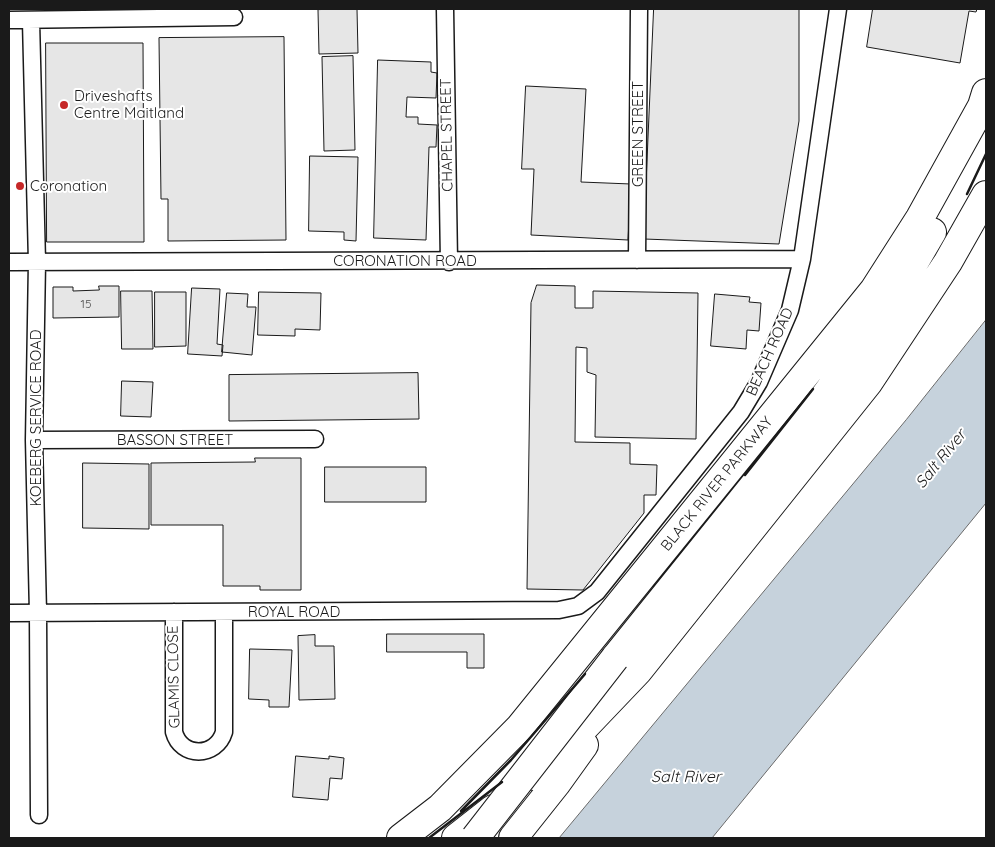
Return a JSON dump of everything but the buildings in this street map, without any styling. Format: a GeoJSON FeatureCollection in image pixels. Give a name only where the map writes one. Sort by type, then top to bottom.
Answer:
{"type":"FeatureCollection","features":[{"type":"Feature","properties":{"kind":"highway"},"geometry":{"type":"LineString","coordinates":[[456,838],[532,778],[576,736],[626,664],[880,321],[928,222],[969,157],[984,99]]}},
{"type":"Feature","properties":{"kind":"highway"},"geometry":{"type":"LineString","coordinates":[[474,838],[868,383],[948,262],[986,195]]}},
{"type":"Feature","properties":{"kind":"highway","name":"BLACK RIVER PARKWAY"},"geometry":{"type":"LineString","coordinates":[[401,838],[440,808],[520,727],[928,222]]}},
{"type":"Feature","properties":{"kind":"highway"},"geometry":{"type":"LineString","coordinates":[[513,838],[556,784],[626,664]]}},
{"type":"Feature","properties":{"kind":"street","name":"CHAPEL STREET"},"geometry":{"type":"LineString","coordinates":[[445,9],[449,262]]}},
{"type":"Feature","properties":{"kind":"street","name":"GREEN STREET"},"geometry":{"type":"LineString","coordinates":[[637,260],[639,9]]}},
{"type":"Feature","properties":{"kind":"street","name":"BEACH ROAD"},"geometry":{"type":"LineString","coordinates":[[578,606],[597,592],[741,412],[759,382],[790,310],[802,259],[838,9]]}},
{"type":"Feature","properties":{"kind":"street"},"geometry":{"type":"LineString","coordinates":[[9,20],[234,17]]}},
{"type":"Feature","properties":{"kind":"street","name":"KOEBERG SERVICE ROAD"},"geometry":{"type":"LineString","coordinates":[[31,21],[37,262],[34,440],[38,613],[39,815]]}},
{"type":"Feature","properties":{"kind":"street","name":"CORONATION ROAD"},"geometry":{"type":"LineString","coordinates":[[9,262],[449,262],[802,259]]}},
{"type":"Feature","properties":{"kind":"street","name":"BASSON STREET"},"geometry":{"type":"LineString","coordinates":[[34,440],[315,439]]}},
{"type":"Feature","properties":{"kind":"street","name":"ROYAL ROAD"},"geometry":{"type":"LineString","coordinates":[[9,613],[559,610],[578,606]]}},
{"type":"Feature","properties":{"kind":"street","name":"GLAMIS CLOSE"},"geometry":{"type":"LineString","coordinates":[[174,612],[174,732],[176,741],[184,748],[193,751],[205,751],[214,748],[221,741],[224,732],[224,612]]}},
{"type":"Feature","properties":{"kind":"water","name":"Salt River"},"geometry":{"type":"Polygon","coordinates":[[[986,320],[986,503],[712,838],[559,838],[906,420],[986,320]]]}},
{"type":"Feature","properties":{"kind":"wall"},"geometry":{"type":"LineString","coordinates":[[967,194],[986,154]]}},
{"type":"Feature","properties":{"kind":"wall"},"geometry":{"type":"LineString","coordinates":[[745,475],[813,389]]}},
{"type":"Feature","properties":{"kind":"wall"},"geometry":{"type":"LineString","coordinates":[[461,811],[511,760],[585,674]]}},
{"type":"Feature","properties":{"kind":"wall"},"geometry":{"type":"LineString","coordinates":[[429,838],[502,782]]}},
{"type":"Feature","properties":{"kind":"place","name":"Driveshafts Centre Maitland"},"geometry":{"type":"Point","coordinates":[64,105]}},
{"type":"Feature","properties":{"kind":"place","name":"Coronation"},"geometry":{"type":"Point","coordinates":[20,186]}}]}
